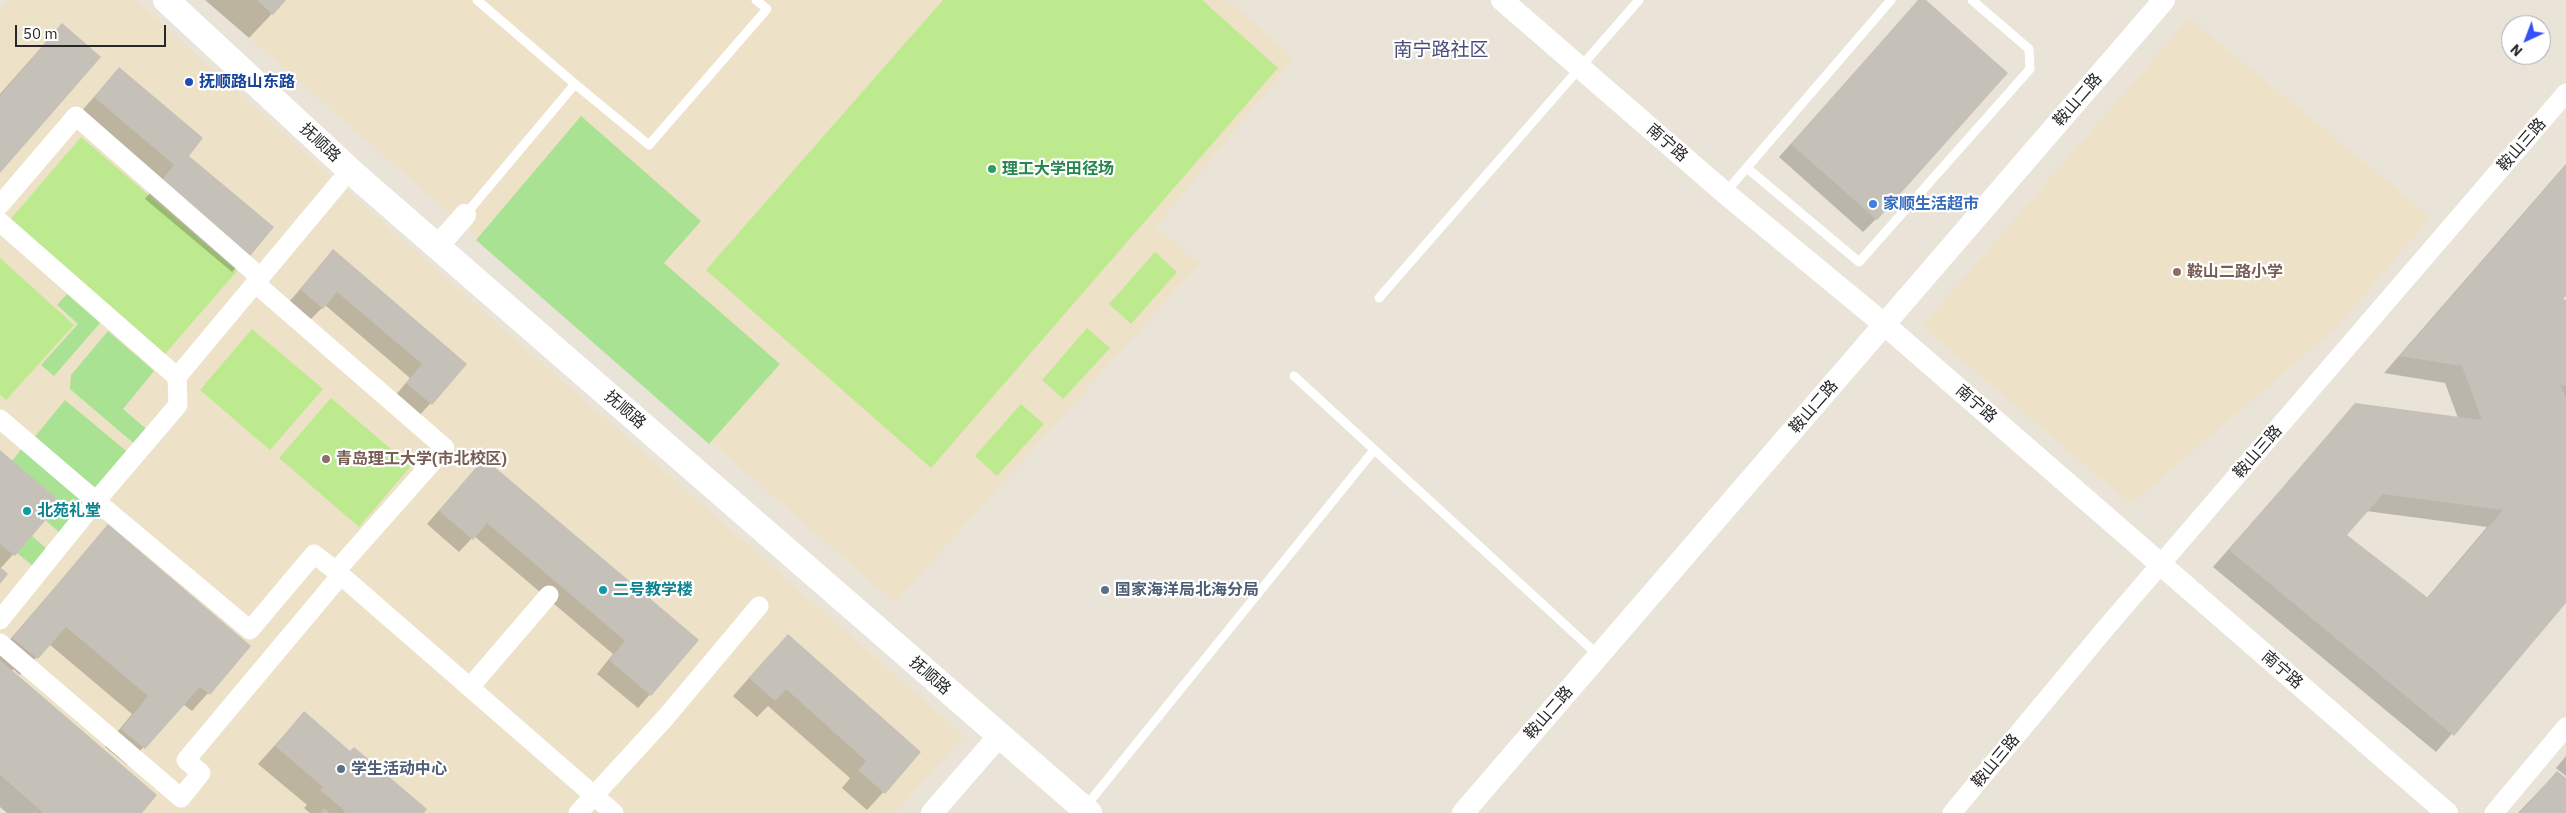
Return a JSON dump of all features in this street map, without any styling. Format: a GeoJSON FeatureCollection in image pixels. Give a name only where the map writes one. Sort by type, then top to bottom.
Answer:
{"type":"FeatureCollection","features":[{"type":"Feature","properties":{"kind":"main road","name":"抚顺路"},"geometry":{"type":"LineString","coordinates":[[166,0],[344,177],[438,247],[1087,811]]}},
{"type":"Feature","properties":{"kind":"street","name":"南宁路"},"geometry":{"type":"LineString","coordinates":[[1502,0],[1725,193],[1885,325],[2446,813]]}},
{"type":"Feature","properties":{"kind":"street","name":"鞍山二路"},"geometry":{"type":"LineString","coordinates":[[1463,813],[2164,0]]}},
{"type":"Feature","properties":{"kind":"street","name":"鞍山三路"},"geometry":{"type":"LineString","coordinates":[[1952,813],[2161,565],[2566,93]]}},
{"type":"Feature","properties":{"kind":"street"},"geometry":{"type":"LineString","coordinates":[[0,205],[76,116],[445,448],[339,573],[186,760],[201,773],[181,798],[0,643]]}},
{"type":"Feature","properties":{"kind":"street"},"geometry":{"type":"LineString","coordinates":[[0,620],[96,501],[178,405],[177,377],[344,177]]}},
{"type":"Feature","properties":{"kind":"street"},"geometry":{"type":"LineString","coordinates":[[438,247],[465,215]]}},
{"type":"Feature","properties":{"kind":"street"},"geometry":{"type":"LineString","coordinates":[[0,222],[177,377]]}},
{"type":"Feature","properties":{"kind":"street"},"geometry":{"type":"LineString","coordinates":[[0,419],[250,630],[314,554],[339,573],[614,813]]}},
{"type":"Feature","properties":{"kind":"street"},"geometry":{"type":"LineString","coordinates":[[470,687],[549,595]]}},
{"type":"Feature","properties":{"kind":"street"},"geometry":{"type":"LineString","coordinates":[[578,813],[666,716],[759,606]]}},
{"type":"Feature","properties":{"kind":"street"},"geometry":{"type":"LineString","coordinates":[[2494,813],[2566,727]]}},
{"type":"Feature","properties":{"kind":"street"},"geometry":{"type":"LineString","coordinates":[[932,813],[999,736]]}},
{"type":"Feature","properties":{"kind":"lane"},"geometry":{"type":"LineString","coordinates":[[477,0],[649,145],[767,9],[756,0]]}},
{"type":"Feature","properties":{"kind":"lane"},"geometry":{"type":"LineString","coordinates":[[1379,298],[1639,0]]}},
{"type":"Feature","properties":{"kind":"lane"},"geometry":{"type":"LineString","coordinates":[[1725,193],[1891,0]]}},
{"type":"Feature","properties":{"kind":"lane"},"geometry":{"type":"LineString","coordinates":[[1747,168],[1859,262],[2030,69],[2029,49],[1972,0]]}},
{"type":"Feature","properties":{"kind":"lane"},"geometry":{"type":"LineString","coordinates":[[465,215],[575,84]]}},
{"type":"Feature","properties":{"kind":"lane"},"geometry":{"type":"LineString","coordinates":[[1294,376],[1599,656]]}},
{"type":"Feature","properties":{"kind":"lane"},"geometry":{"type":"LineString","coordinates":[[1087,811],[1374,450]]}},
{"type":"Feature","properties":{"kind":"shaded area","name":"青岛理工大学(市北校区)"},"geometry":{"type":"Polygon","coordinates":[[[9,0],[136,0],[339,183],[964,736],[895,813],[40,813],[0,778],[0,10],[9,0]]]}},
{"type":"Feature","properties":{"kind":"shaded area"},"geometry":{"type":"Polygon","coordinates":[[[206,0],[1228,0],[1294,58],[1156,227],[1199,264],[895,603],[206,0]]]}},
{"type":"Feature","properties":{"kind":"shaded area","name":"鞍山二路小学"},"geometry":{"type":"Polygon","coordinates":[[[2189,18],[2431,217],[2335,329],[2131,504],[1922,326],[2189,18]]]}},
{"type":"Feature","properties":{"kind":"green space","name":"理工大学田径场"},"geometry":{"type":"Polygon","coordinates":[[[943,0],[1202,0],[1278,68],[931,468],[706,270],[943,0]]]}},
{"type":"Feature","properties":{"kind":"green space"},"geometry":{"type":"Polygon","coordinates":[[[581,116],[701,221],[664,263],[780,364],[709,444],[476,240],[581,116]]]}},
{"type":"Feature","properties":{"kind":"green space"},"geometry":{"type":"Polygon","coordinates":[[[81,137],[237,271],[164,355],[9,221],[81,137]]]}},
{"type":"Feature","properties":{"kind":"green space"},"geometry":{"type":"Polygon","coordinates":[[[1155,252],[1177,272],[1131,324],[1109,304],[1155,252]]]}},
{"type":"Feature","properties":{"kind":"green space"},"geometry":{"type":"Polygon","coordinates":[[[0,258],[74,325],[6,400],[0,395],[0,258]]]}},
{"type":"Feature","properties":{"kind":"green space"},"geometry":{"type":"Polygon","coordinates":[[[67,294],[100,323],[54,376],[41,365],[78,324],[57,305],[67,294]]]}},
{"type":"Feature","properties":{"kind":"green space"},"geometry":{"type":"Polygon","coordinates":[[[1087,328],[1110,348],[1063,399],[1042,380],[1087,328]]]}},
{"type":"Feature","properties":{"kind":"green space"},"geometry":{"type":"Polygon","coordinates":[[[252,329],[323,389],[270,450],[200,390],[252,329]]]}},
{"type":"Feature","properties":{"kind":"green space"},"geometry":{"type":"Polygon","coordinates":[[[108,331],[154,371],[123,409],[150,432],[138,447],[70,389],[71,375],[108,331]]]}},
{"type":"Feature","properties":{"kind":"green space"},"geometry":{"type":"Polygon","coordinates":[[[331,398],[411,466],[359,527],[279,458],[331,398]]]}},
{"type":"Feature","properties":{"kind":"green space"},"geometry":{"type":"Polygon","coordinates":[[[65,400],[131,455],[98,494],[33,439],[65,400]]]}},
{"type":"Feature","properties":{"kind":"green space"},"geometry":{"type":"Polygon","coordinates":[[[1021,404],[1044,424],[997,476],[975,456],[1021,404]]]}},
{"type":"Feature","properties":{"kind":"green space"},"geometry":{"type":"Polygon","coordinates":[[[23,447],[86,501],[59,532],[45,520],[61,502],[12,461],[23,447]]]}},
{"type":"Feature","properties":{"kind":"green space"},"geometry":{"type":"Polygon","coordinates":[[[32,536],[47,549],[33,566],[17,553],[32,536]]]}},
{"type":"Feature","properties":{"kind":"building"},"geometry":{"type":"Polygon","coordinates":[[[257,0],[286,0],[273,15],[257,0]]]}},
{"type":"Feature","properties":{"kind":"building"},"geometry":{"type":"Polygon","coordinates":[[[1918,0],[1926,0],[2008,73],[1877,220],[1791,144],[1918,0]]]}},
{"type":"Feature","properties":{"kind":"building"},"geometry":{"type":"Polygon","coordinates":[[[62,23],[101,57],[0,173],[0,96],[62,23]]]}},
{"type":"Feature","properties":{"kind":"building"},"geometry":{"type":"Polygon","coordinates":[[[119,67],[203,138],[189,156],[274,227],[250,256],[161,181],[174,165],[94,97],[119,67]]]}},
{"type":"Feature","properties":{"kind":"building"},"geometry":{"type":"Polygon","coordinates":[[[2566,165],[2566,296],[2563,299],[2566,300],[2566,386],[2560,385],[2566,398],[2566,603],[2454,736],[2229,550],[2355,403],[2482,420],[2462,366],[2400,356],[2566,165]],[[2383,494],[2347,535],[2428,598],[2503,510],[2383,494]]]}},
{"type":"Feature","properties":{"kind":"building"},"geometry":{"type":"Polygon","coordinates":[[[333,249],[467,364],[432,405],[406,383],[422,364],[337,292],[323,309],[300,289],[333,249]]]}},
{"type":"Feature","properties":{"kind":"building","name":"北苑礼堂"},"geometry":{"type":"Polygon","coordinates":[[[0,450],[61,502],[15,556],[0,544],[0,450]]]}},
{"type":"Feature","properties":{"kind":"building","name":"二号教学楼"},"geometry":{"type":"Polygon","coordinates":[[[484,458],[699,640],[651,696],[609,660],[625,641],[487,523],[473,540],[439,511],[484,458]]]}},
{"type":"Feature","properties":{"kind":"building"},"geometry":{"type":"Polygon","coordinates":[[[108,524],[251,646],[210,695],[200,687],[145,749],[121,729],[148,696],[66,627],[38,659],[12,638],[108,524]]]}},
{"type":"Feature","properties":{"kind":"building"},"geometry":{"type":"Polygon","coordinates":[[[0,567],[8,574],[0,584],[0,567]]]}},
{"type":"Feature","properties":{"kind":"building"},"geometry":{"type":"Polygon","coordinates":[[[788,634],[921,752],[885,794],[858,770],[866,761],[786,689],[775,701],[749,678],[788,634]]]}},
{"type":"Feature","properties":{"kind":"building"},"geometry":{"type":"Polygon","coordinates":[[[0,660],[157,795],[142,813],[43,813],[0,775],[0,660]]]}},
{"type":"Feature","properties":{"kind":"building","name":"学生活动中心"},"geometry":{"type":"Polygon","coordinates":[[[304,711],[350,751],[354,747],[427,809],[424,813],[343,813],[345,811],[320,790],[323,787],[275,746],[304,711]]]}},
{"type":"Feature","properties":{"kind":"building"},"geometry":{"type":"Polygon","coordinates":[[[2557,771],[2566,778],[2566,813],[2520,813],[2557,771]]]}},
{"type":"Feature","properties":{"kind":"building"},"geometry":{"type":"Polygon","coordinates":[[[324,808],[330,813],[320,813],[324,808]]]}},
{"type":"Feature","properties":{"kind":"place","name":"抚顺路山东路"},"geometry":{"type":"Point","coordinates":[189,82]}},
{"type":"Feature","properties":{"kind":"place","name":"理工大学田径场"},"geometry":{"type":"Point","coordinates":[992,169]}},
{"type":"Feature","properties":{"kind":"place","name":"家顺生活超市"},"geometry":{"type":"Point","coordinates":[1873,204]}},
{"type":"Feature","properties":{"kind":"place","name":"鞍山二路小学"},"geometry":{"type":"Point","coordinates":[2177,272]}},
{"type":"Feature","properties":{"kind":"place","name":"青岛理工大学(市北校区)"},"geometry":{"type":"Point","coordinates":[326,459]}},
{"type":"Feature","properties":{"kind":"place","name":"北苑礼堂"},"geometry":{"type":"Point","coordinates":[27,511]}},
{"type":"Feature","properties":{"kind":"place","name":"二号教学楼"},"geometry":{"type":"Point","coordinates":[603,590]}},
{"type":"Feature","properties":{"kind":"place","name":"国家海洋局北海分局"},"geometry":{"type":"Point","coordinates":[1105,590]}},
{"type":"Feature","properties":{"kind":"place","name":"学生活动中心"},"geometry":{"type":"Point","coordinates":[341,769]}},
{"type":"Feature","properties":{"kind":"district","name":"南宁路社区"},"geometry":{"type":"Point","coordinates":[1441,51]}}]}
